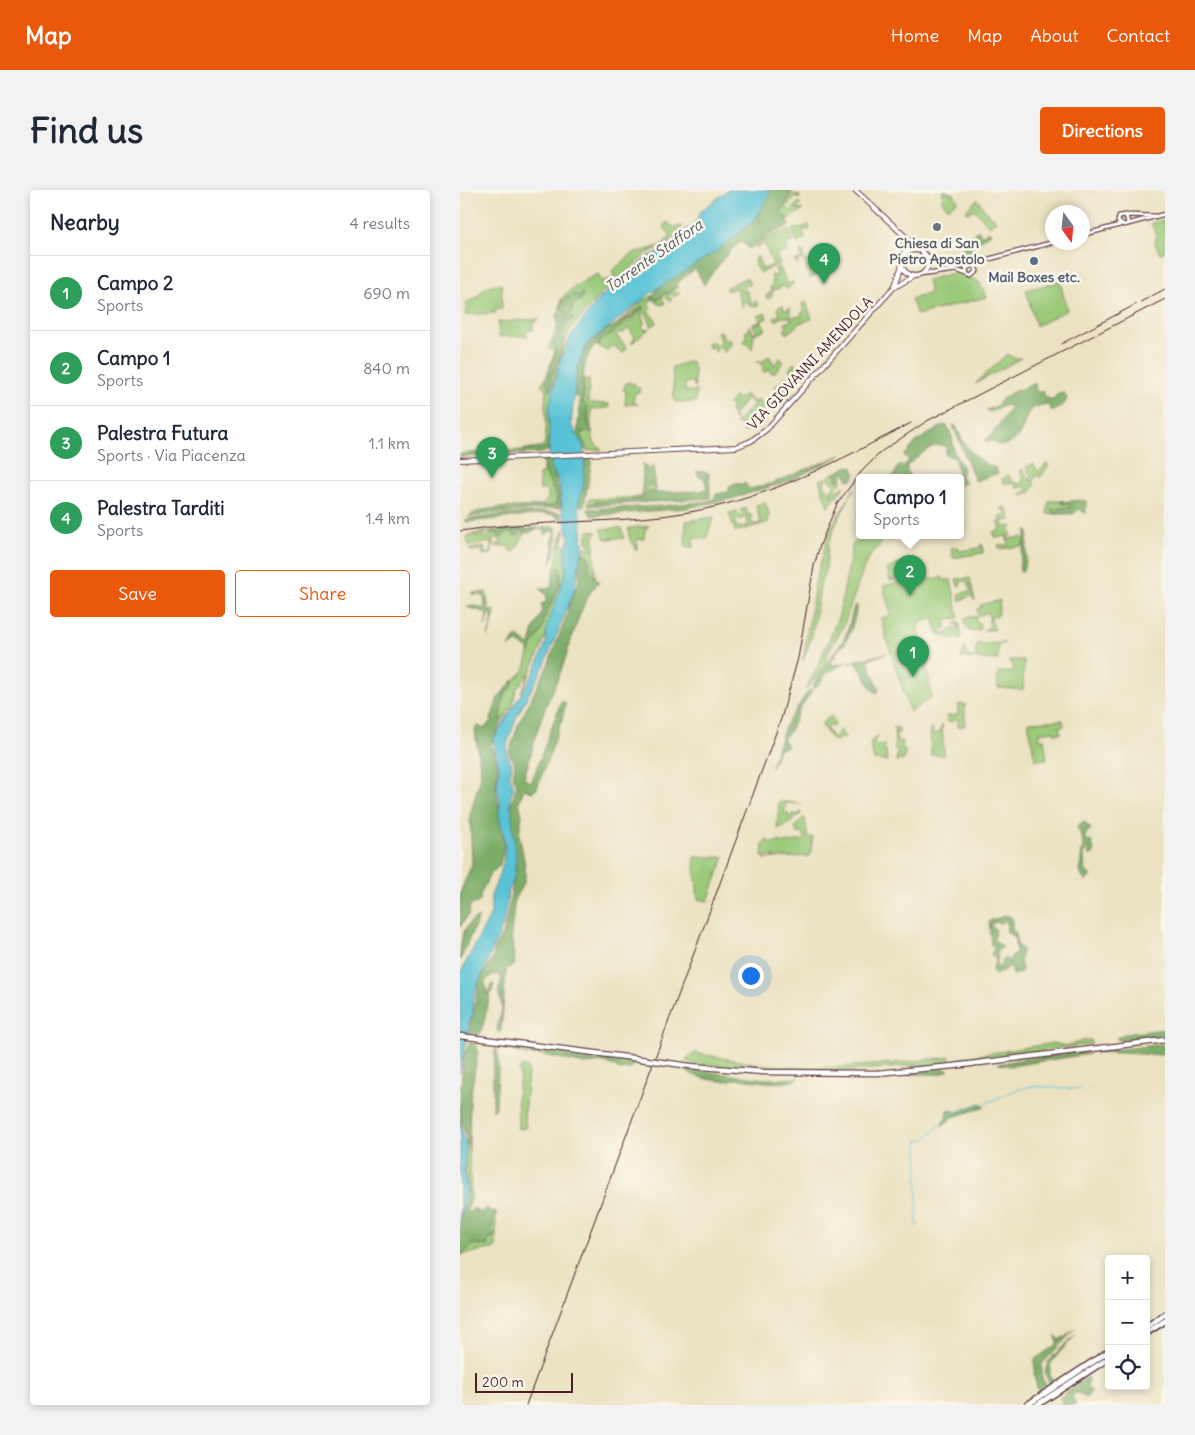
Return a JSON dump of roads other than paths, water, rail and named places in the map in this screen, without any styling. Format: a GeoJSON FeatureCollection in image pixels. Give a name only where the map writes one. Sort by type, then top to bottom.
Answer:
{"type":"FeatureCollection","features":[{"type":"Feature","properties":{"kind":"highway"},"geometry":{"type":"LineString","coordinates":[[460,1036],[690,1066],[772,1072],[877,1073],[954,1066],[1165,1040]]}},
{"type":"Feature","properties":{"kind":"highway"},"geometry":{"type":"LineString","coordinates":[[1150,1324],[1165,1314]]}},
{"type":"Feature","properties":{"kind":"highway"},"geometry":{"type":"LineString","coordinates":[[1150,1330],[1165,1321]]}},
{"type":"Feature","properties":{"kind":"highway"},"geometry":{"type":"LineString","coordinates":[[1027,1405],[1105,1354]]}},
{"type":"Feature","properties":{"kind":"highway"},"geometry":{"type":"LineString","coordinates":[[1037,1405],[1105,1361]]}},
{"type":"Feature","properties":{"kind":"main road"},"geometry":{"type":"LineString","coordinates":[[854,190],[866,200],[900,231],[921,251],[926,255],[928,265],[925,272],[917,276],[907,274],[902,265],[905,243],[900,231]]}},
{"type":"Feature","properties":{"kind":"main road"},"geometry":{"type":"LineString","coordinates":[[903,257],[909,251],[921,251]]}},
{"type":"Feature","properties":{"kind":"main road","name":"VIA GIOVANNI AMENDOLA"},"geometry":{"type":"LineString","coordinates":[[460,460],[736,447],[751,442],[762,434],[890,291],[899,279],[902,265]]}},
{"type":"Feature","properties":{"kind":"main road","name":"VIA GIOVANNI AMENDOLA"},"geometry":{"type":"LineString","coordinates":[[890,291],[917,276]]}},
{"type":"Feature","properties":{"kind":"street"},"geometry":{"type":"LineString","coordinates":[[1090,233],[1113,228],[1119,223],[1128,223],[1165,214]]}},
{"type":"Feature","properties":{"kind":"street"},"geometry":{"type":"LineString","coordinates":[[1119,223],[1120,215],[1160,215]]}},
{"type":"Feature","properties":{"kind":"street"},"geometry":{"type":"LineString","coordinates":[[1126,215],[1128,223]]}},
{"type":"Feature","properties":{"kind":"street"},"geometry":{"type":"LineString","coordinates":[[1140,220],[1145,216]]}},
{"type":"Feature","properties":{"kind":"street"},"geometry":{"type":"LineString","coordinates":[[926,255],[945,268],[970,265],[1045,244]]}},
{"type":"Feature","properties":{"kind":"street"},"geometry":{"type":"LineString","coordinates":[[917,276],[956,270],[974,275],[984,260]]}},
{"type":"Feature","properties":{"kind":"street"},"geometry":{"type":"LineString","coordinates":[[970,265],[977,269]]}},
{"type":"Feature","properties":{"kind":"street"},"geometry":{"type":"LineString","coordinates":[[967,274],[966,269],[970,265]]}},
{"type":"Feature","properties":{"kind":"water","name":"Torrente Staffora"},"geometry":{"type":"Polygon","coordinates":[[[728,190],[771,190],[755,220],[718,250],[655,290],[587,344],[577,368],[571,424],[583,446],[585,459],[583,487],[578,505],[583,546],[574,591],[545,664],[516,718],[507,745],[507,754],[512,764],[510,777],[514,787],[510,799],[516,858],[514,879],[509,890],[503,925],[477,986],[473,1001],[473,1015],[470,1020],[460,1073],[460,974],[491,914],[491,896],[503,865],[505,841],[499,816],[500,802],[497,787],[499,767],[493,740],[534,673],[546,643],[547,626],[566,572],[565,554],[569,538],[562,508],[559,482],[552,469],[549,452],[549,408],[559,364],[570,337],[600,298],[646,258],[659,252],[682,232],[693,226],[701,211],[728,190]]]}},
{"type":"Feature","properties":{"kind":"water"},"geometry":{"type":"Polygon","coordinates":[[[460,1118],[466,1149],[464,1172],[467,1187],[460,1220],[460,1118]]]}},
{"type":"Feature","properties":{"kind":"waterway"},"geometry":{"type":"LineString","coordinates":[[917,1227],[918,1140],[925,1140],[951,1113],[989,1102],[1016,1090],[1032,1086],[1071,1089],[1090,1087]]}},
{"type":"Feature","properties":{"kind":"railway"},"geometry":{"type":"LineString","coordinates":[[1061,344],[1165,289]]}},
{"type":"Feature","properties":{"kind":"railway"},"geometry":{"type":"LineString","coordinates":[[860,474],[882,451],[927,421],[1165,299]]}},
{"type":"Feature","properties":{"kind":"railway"},"geometry":{"type":"LineString","coordinates":[[460,531],[517,525],[633,519],[690,512],[720,506],[804,476],[858,451],[911,423]]}},
{"type":"Feature","properties":{"kind":"railway"},"geometry":{"type":"LineString","coordinates":[[526,1405],[781,719],[798,658],[814,566],[820,545],[837,504],[856,479]]}},
{"type":"Feature","properties":{"kind":"place","name":"Chiesa di San Pietro Apostolo"},"geometry":{"type":"Point","coordinates":[937,227]}},
{"type":"Feature","properties":{"kind":"place","name":"Mail Boxes etc."},"geometry":{"type":"Point","coordinates":[1034,261]}},
{"type":"Feature","properties":{"kind":"place","name":"Palestra Tarditi"},"geometry":{"type":"Point","coordinates":[824,284]}},
{"type":"Feature","properties":{"kind":"place","name":"Palestra Futura"},"geometry":{"type":"Point","coordinates":[492,478]}},
{"type":"Feature","properties":{"kind":"place","name":"Campo 1"},"geometry":{"type":"Point","coordinates":[910,596]}},
{"type":"Feature","properties":{"kind":"place","name":"Campo 2"},"geometry":{"type":"Point","coordinates":[913,677]}}]}
